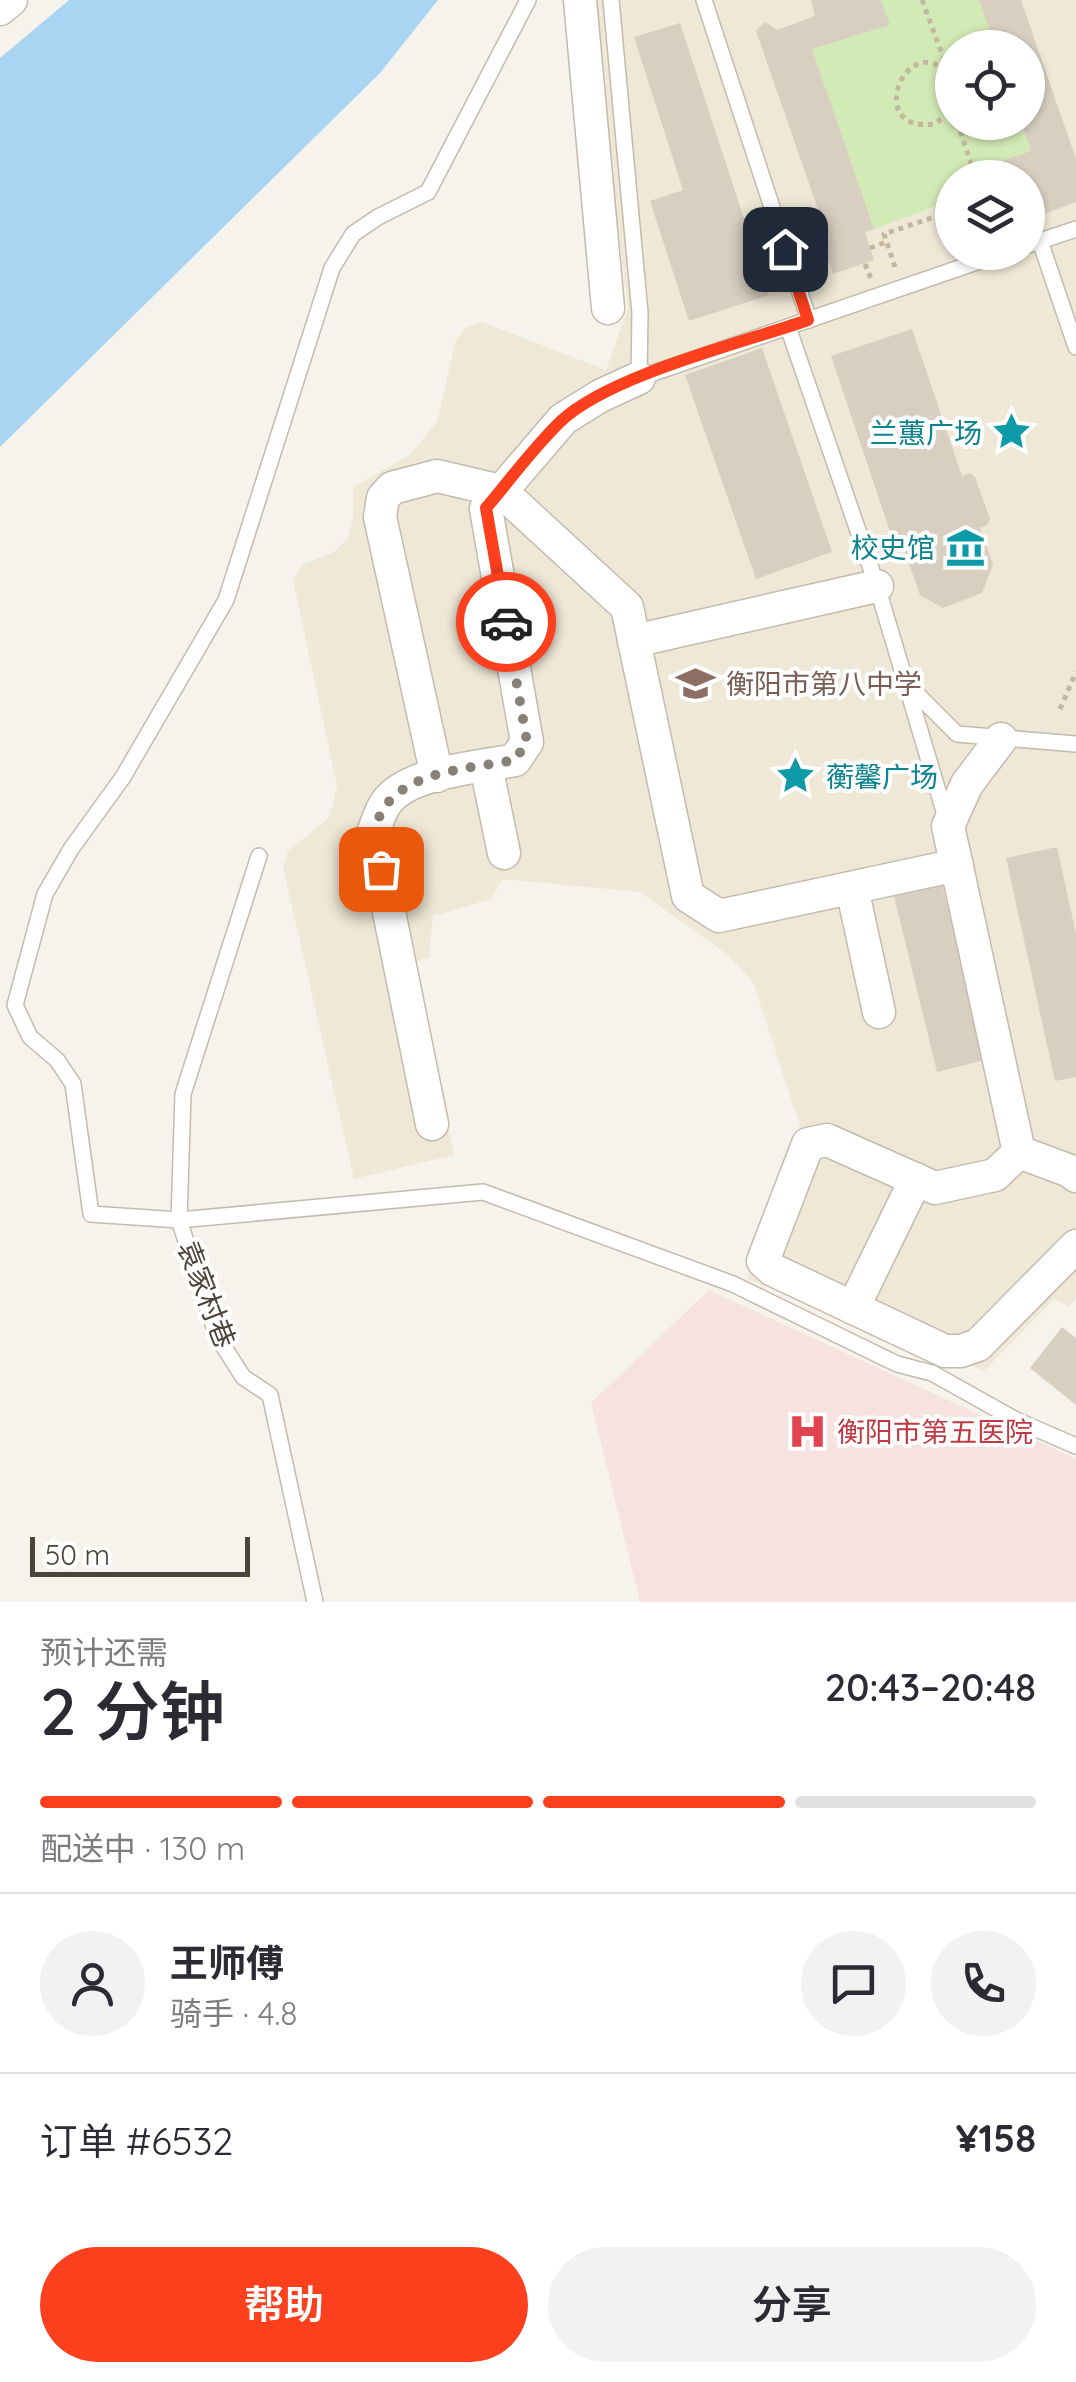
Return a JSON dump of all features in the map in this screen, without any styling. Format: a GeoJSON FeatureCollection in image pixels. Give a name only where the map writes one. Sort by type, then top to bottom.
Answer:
{"type":"FeatureCollection","features":[{"type":"Feature","properties":{"kind":"street"},"geometry":{"type":"LineString","coordinates":[[0,9],[11,0]]}},
{"type":"Feature","properties":{"kind":"street"},"geometry":{"type":"LineString","coordinates":[[580,0],[608,308]]}},
{"type":"Feature","properties":{"kind":"street"},"geometry":{"type":"LineString","coordinates":[[432,1124],[374,833],[386,802],[404,786],[515,760],[527,742],[486,508],[563,419],[639,378]]}},
{"type":"Feature","properties":{"kind":"street"},"geometry":{"type":"LineString","coordinates":[[437,776],[380,517],[383,498],[392,488],[438,476],[501,491],[627,607],[688,896],[719,916],[957,865]]}},
{"type":"Feature","properties":{"kind":"street"},"geometry":{"type":"LineString","coordinates":[[634,641],[877,586]]}},
{"type":"Feature","properties":{"kind":"street"},"geometry":{"type":"LineString","coordinates":[[1001,739],[967,784],[948,826],[1019,1152]]}},
{"type":"Feature","properties":{"kind":"street"},"geometry":{"type":"LineString","coordinates":[[486,766],[504,853]]}},
{"type":"Feature","properties":{"kind":"street"},"geometry":{"type":"LineString","coordinates":[[852,888],[879,1012]]}},
{"type":"Feature","properties":{"kind":"street"},"geometry":{"type":"LineString","coordinates":[[1019,1152],[995,1174],[935,1188],[827,1140],[808,1144],[763,1261],[773,1270],[945,1350],[961,1351],[978,1345],[1076,1246]]}},
{"type":"Feature","properties":{"kind":"street"},"geometry":{"type":"LineString","coordinates":[[1019,1152],[1076,1176]]}},
{"type":"Feature","properties":{"kind":"street"},"geometry":{"type":"LineString","coordinates":[[854,1308],[916,1179]]}},
{"type":"Feature","properties":{"kind":"lane"},"geometry":{"type":"LineString","coordinates":[[528,0],[428,192],[353,234],[332,268],[226,600],[122,778],[44,894],[14,1005],[30,1037],[56,1060],[73,1084],[91,1214],[179,1220],[483,1192],[733,1284],[897,1364],[932,1373],[1016,1420],[1076,1446]]}},
{"type":"Feature","properties":{"kind":"lane"},"geometry":{"type":"LineString","coordinates":[[612,0],[640,313],[639,378],[954,270]]}},
{"type":"Feature","properties":{"kind":"lane"},"geometry":{"type":"LineString","coordinates":[[704,0],[808,320]]}},
{"type":"Feature","properties":{"kind":"lane"},"geometry":{"type":"LineString","coordinates":[[1045,239],[1076,229]]}},
{"type":"Feature","properties":{"kind":"lane"},"geometry":{"type":"LineString","coordinates":[[1045,270],[1076,347]]}},
{"type":"Feature","properties":{"kind":"lane"},"geometry":{"type":"LineString","coordinates":[[788,327],[877,586],[948,826]]}},
{"type":"Feature","properties":{"kind":"lane"},"geometry":{"type":"LineString","coordinates":[[905,681],[957,734],[1076,744]]}},
{"type":"Feature","properties":{"kind":"lane","name":"袁家村巷"},"geometry":{"type":"LineString","coordinates":[[259,856],[183,1094],[179,1220],[218,1336],[243,1378],[270,1394],[316,1602]]}},
{"type":"Feature","properties":{"kind":"path"},"geometry":{"type":"LineString","coordinates":[[922,0],[935,35]]}},
{"type":"Feature","properties":{"kind":"path"},"geometry":{"type":"LineString","coordinates":[[935,67],[922,64],[904,73],[896,92],[896,102],[907,118],[925,126],[935,124]]}},
{"type":"Feature","properties":{"kind":"path"},"geometry":{"type":"LineString","coordinates":[[884,234],[935,216]]}},
{"type":"Feature","properties":{"kind":"path"},"geometry":{"type":"LineString","coordinates":[[870,248],[886,242]]}},
{"type":"Feature","properties":{"kind":"path"},"geometry":{"type":"LineString","coordinates":[[1060,710],[1076,672]]}},
{"type":"Feature","properties":{"kind":"shaded area","name":"衡阳市第八中学"},"geometry":{"type":"Polygon","coordinates":[[[591,0],[1076,0],[1076,1298],[1069,1306],[1054,1299],[984,1371],[747,1279],[800,1126],[753,982],[728,955],[640,892],[502,879],[491,899],[433,916],[429,958],[415,962],[454,1155],[354,1179],[283,867],[288,851],[329,818],[337,786],[293,580],[302,565],[334,552],[348,538],[353,487],[410,455],[437,422],[456,340],[467,327],[482,322],[606,370],[628,308],[591,0]]]}},
{"type":"Feature","properties":{"kind":"shaded area","name":"衡阳市第五医院"},"geometry":{"type":"Polygon","coordinates":[[[709,1290],[1076,1459],[1076,1602],[640,1602],[591,1403],[709,1290]]]}},
{"type":"Feature","properties":{"kind":"green space"},"geometry":{"type":"Polygon","coordinates":[[[881,0],[979,0],[990,30],[935,30],[935,140],[1027,140],[1031,151],[1004,160],[935,160],[935,206],[874,229],[812,49],[889,25],[881,0]]]}},
{"type":"Feature","properties":{"kind":"water"},"geometry":{"type":"Polygon","coordinates":[[[69,0],[438,0],[380,73],[0,447],[0,58],[69,0]]]}},
{"type":"Feature","properties":{"kind":"building"},"geometry":{"type":"Polygon","coordinates":[[[811,0],[881,0],[890,25],[812,49],[874,229],[865,232],[874,260],[833,274],[829,262],[814,268],[802,264],[800,257],[806,248],[829,241],[756,31],[765,22],[777,30],[815,16],[811,0]]]}},
{"type":"Feature","properties":{"kind":"building"},"geometry":{"type":"Polygon","coordinates":[[[979,0],[1021,0],[1031,30],[990,30],[979,0]]]}},
{"type":"Feature","properties":{"kind":"building"},"geometry":{"type":"Polygon","coordinates":[[[680,23],[769,295],[689,321],[650,201],[683,190],[634,37],[680,23]]]}},
{"type":"Feature","properties":{"kind":"building"},"geometry":{"type":"Polygon","coordinates":[[[1045,69],[1076,159],[1076,202],[1045,214],[1045,160],[1004,160],[1031,151],[1027,140],[1045,140],[1045,69]]]}},
{"type":"Feature","properties":{"kind":"building"},"geometry":{"type":"Polygon","coordinates":[[[912,329],[962,476],[970,473],[975,477],[990,519],[980,528],[993,565],[982,593],[943,608],[920,595],[904,550],[897,552],[831,356],[912,329]]]}},
{"type":"Feature","properties":{"kind":"building"},"geometry":{"type":"Polygon","coordinates":[[[762,348],[832,552],[756,579],[685,375],[762,348]]]}},
{"type":"Feature","properties":{"kind":"building"},"geometry":{"type":"Polygon","coordinates":[[[1057,847],[1076,934],[1076,1077],[1055,1081],[1006,858],[1057,847]]]}},
{"type":"Feature","properties":{"kind":"building"},"geometry":{"type":"Polygon","coordinates":[[[942,884],[985,1060],[937,1072],[894,896],[942,884]]]}},
{"type":"Feature","properties":{"kind":"building"},"geometry":{"type":"Polygon","coordinates":[[[1062,1327],[1076,1338],[1076,1405],[1030,1368],[1062,1327]]]}},
{"type":"Feature","properties":{"kind":"way so far"},"geometry":{"type":"LineString","coordinates":[[381,869],[374,833],[386,802],[404,786],[515,760],[527,742],[506,622]]}},
{"type":"Feature","properties":{"kind":"place","name":"兰蕙广场"},"geometry":{"type":"Point","coordinates":[1012,432]}},
{"type":"Feature","properties":{"kind":"place","name":"校史馆"},"geometry":{"type":"Point","coordinates":[965,547]}},
{"type":"Feature","properties":{"kind":"place","name":"衡阳市第八中学"},"geometry":{"type":"Point","coordinates":[696,683]}},
{"type":"Feature","properties":{"kind":"place","name":"蘅馨广场"},"geometry":{"type":"Point","coordinates":[796,776]}},
{"type":"Feature","properties":{"kind":"place","name":"衡阳市第五医院"},"geometry":{"type":"Point","coordinates":[807,1431]}},
{"type":"Feature","properties":{"kind":"route"},"geometry":{"type":"LineString","coordinates":[[506,622],[486,508],[563,419],[600,396],[639,378],[808,320],[785,249]]}}]}
